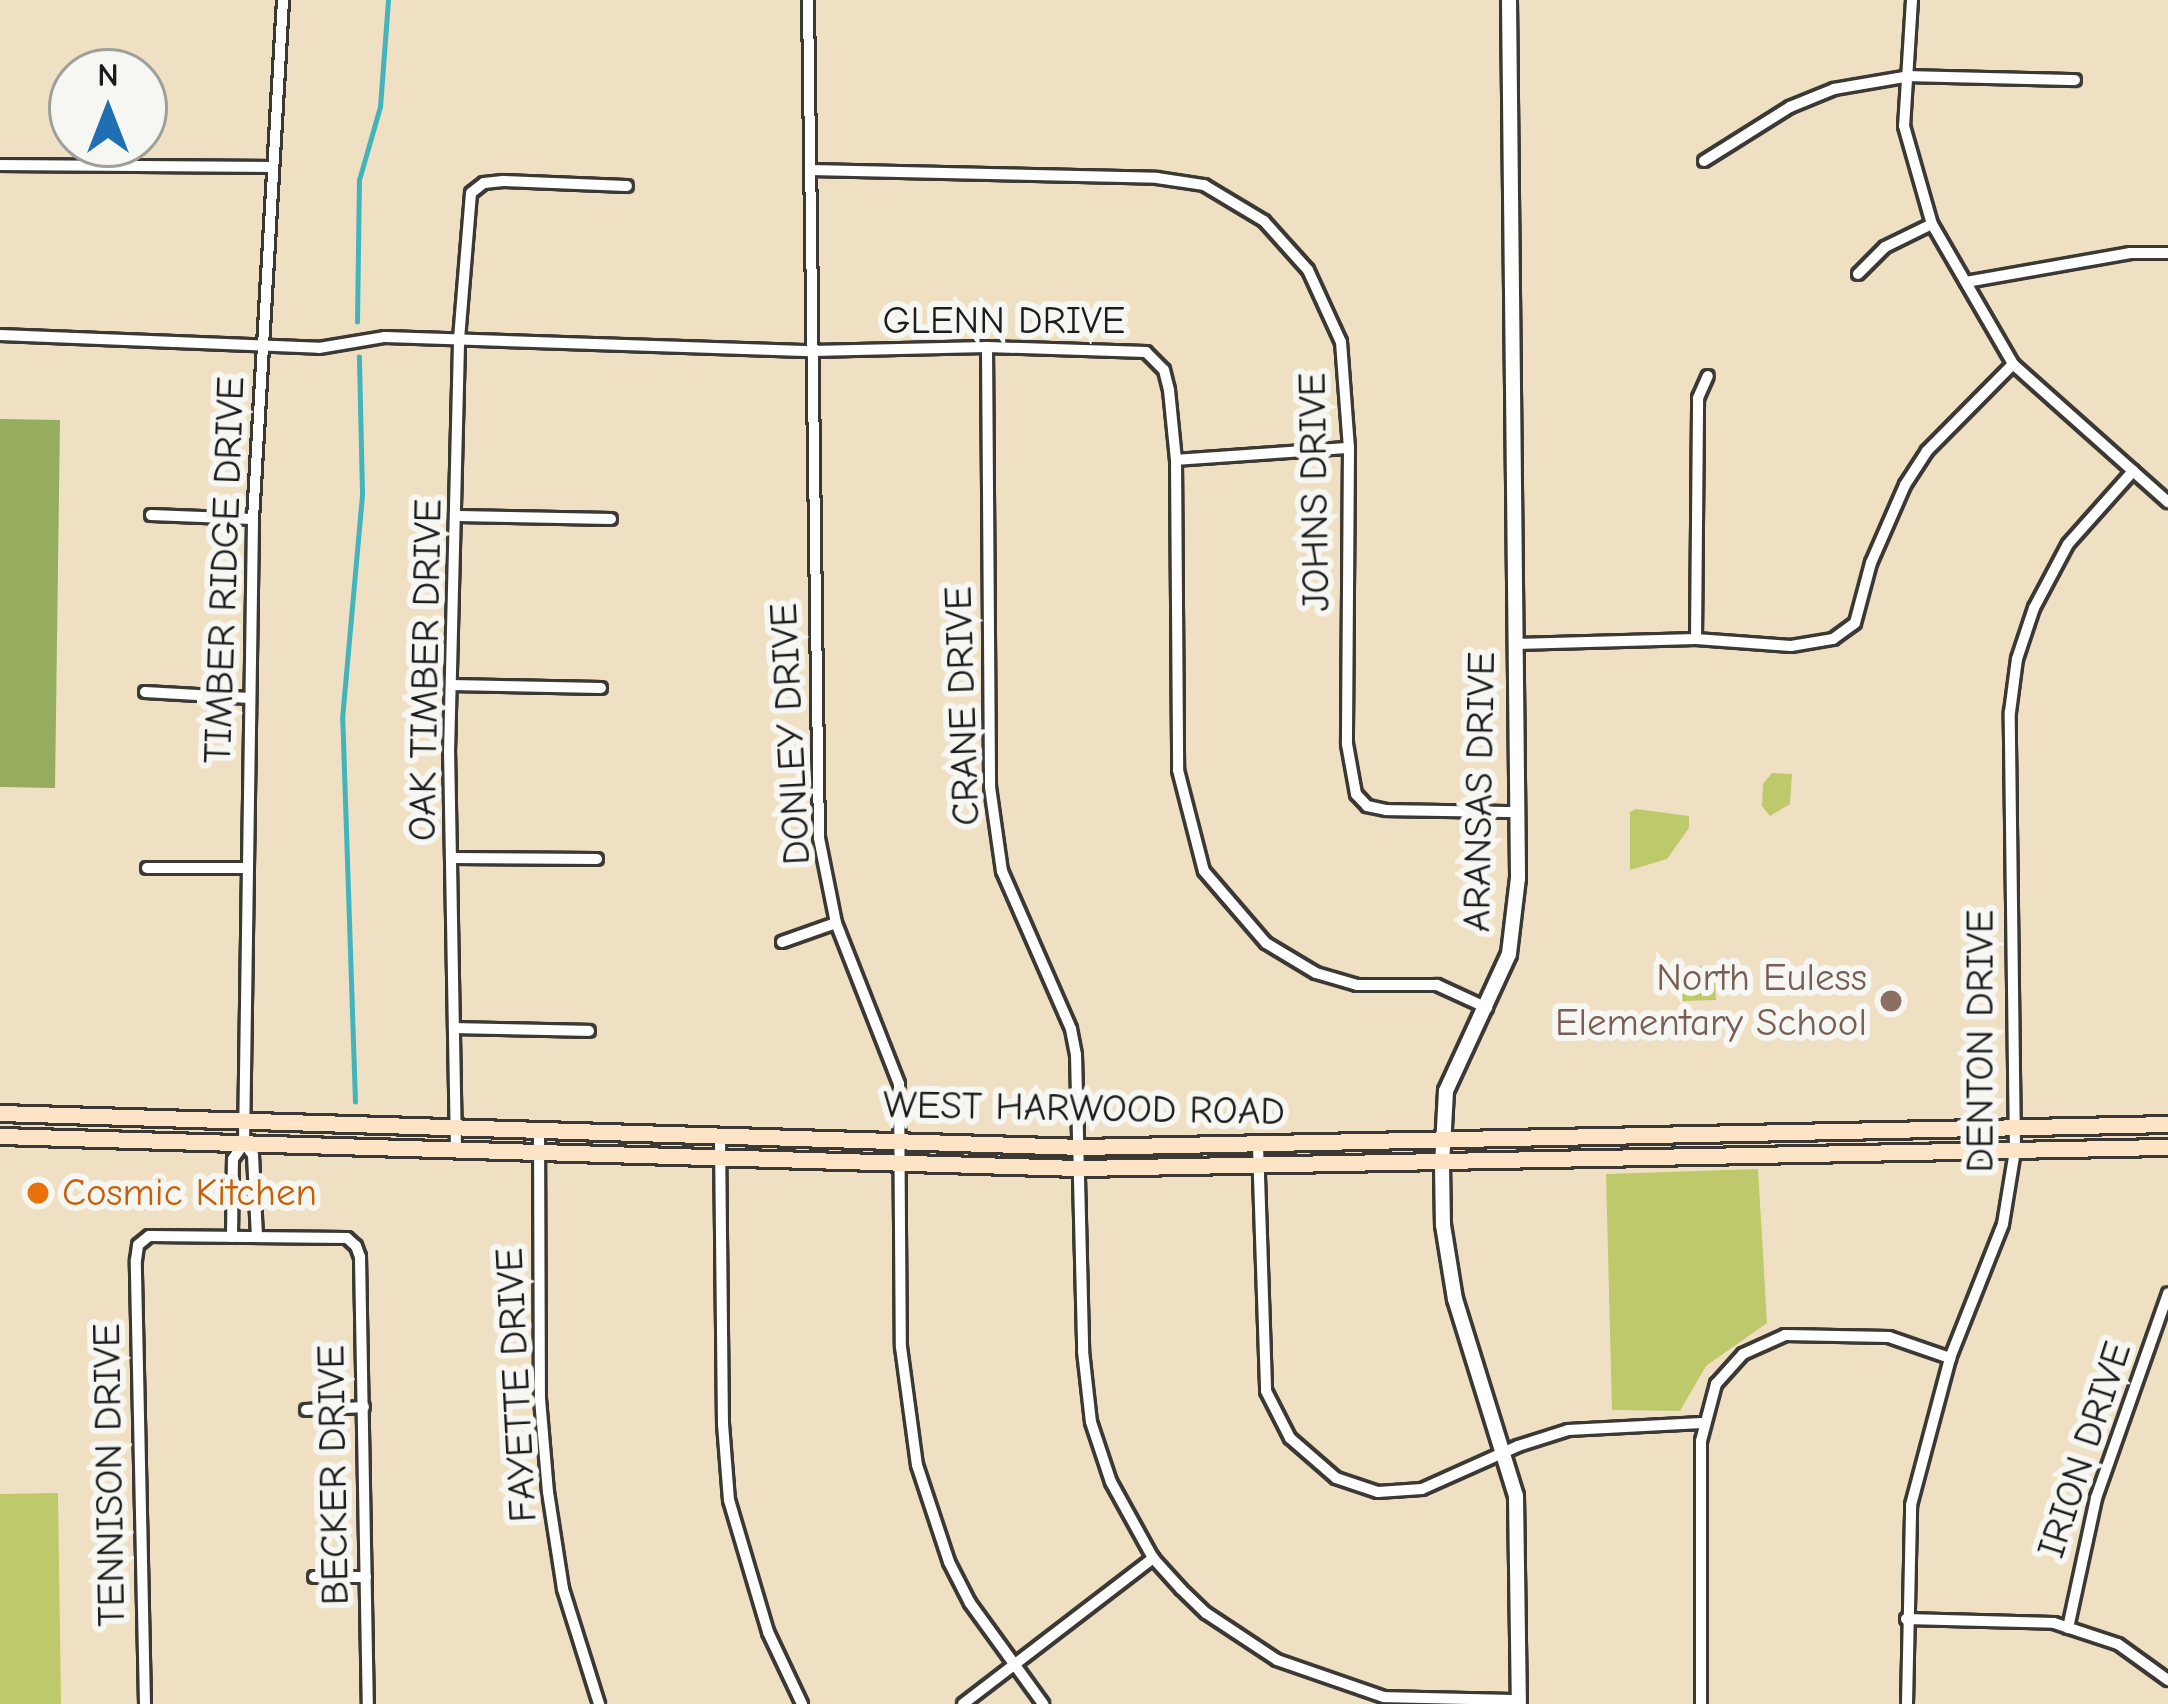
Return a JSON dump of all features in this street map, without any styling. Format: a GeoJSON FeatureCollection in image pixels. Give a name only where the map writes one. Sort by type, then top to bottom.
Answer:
{"type":"FeatureCollection","features":[{"type":"Feature","properties":{"kind":"main road","name":"WEST HARWOOD ROAD"},"geometry":{"type":"LineString","coordinates":[[0,1113],[1081,1147],[2168,1124]]}},
{"type":"Feature","properties":{"kind":"main road"},"geometry":{"type":"LineString","coordinates":[[1846,1131],[1847,1155]]}},
{"type":"Feature","properties":{"kind":"main road","name":"WEST HARWOOD ROAD"},"geometry":{"type":"LineString","coordinates":[[0,1136],[1081,1168],[2168,1147]]}},
{"type":"Feature","properties":{"kind":"street","name":"TIMBER RIDGE DRIVE"},"geometry":{"type":"LineString","coordinates":[[244,1143],[253,519],[283,0]]}},
{"type":"Feature","properties":{"kind":"street","name":"DONLEY DRIVE"},"geometry":{"type":"LineString","coordinates":[[808,0],[817,804],[836,922],[894,1059],[900,1140],[901,1347],[916,1465],[949,1562],[1014,1667],[1043,1704]]}},
{"type":"Feature","properties":{"kind":"street","name":"ARANSAS DRIVE"},"geometry":{"type":"LineString","coordinates":[[1509,0],[1517,812],[1514,931],[1486,1008],[1450,1078],[1442,1164],[1443,1225],[1455,1299],[1505,1454],[1519,1515],[1519,1702]]}},
{"type":"Feature","properties":{"kind":"street"},"geometry":{"type":"LineString","coordinates":[[1912,0],[1904,126],[1932,224],[2013,364],[2168,502]]}},
{"type":"Feature","properties":{"kind":"street"},"geometry":{"type":"LineString","coordinates":[[1704,160],[1790,107],[1834,88],[1910,76],[2075,80]]}},
{"type":"Feature","properties":{"kind":"street"},"geometry":{"type":"LineString","coordinates":[[0,165],[272,167]]}},
{"type":"Feature","properties":{"kind":"street","name":"JOHNS DRIVE"},"geometry":{"type":"LineString","coordinates":[[811,170],[1079,174],[1204,185],[1274,230],[1308,271],[1342,342],[1349,448],[1347,744],[1355,794],[1367,806],[1385,810],[1517,812]]}},
{"type":"Feature","properties":{"kind":"street","name":"OAK TIMBER DRIVE"},"geometry":{"type":"LineString","coordinates":[[456,1148],[451,685],[459,339],[471,193],[484,183],[503,181],[627,186]]}},
{"type":"Feature","properties":{"kind":"street"},"geometry":{"type":"LineString","coordinates":[[1858,274],[1886,248],[1932,224]]}},
{"type":"Feature","properties":{"kind":"street"},"geometry":{"type":"LineString","coordinates":[[1966,282],[2130,253],[2168,253]]}},
{"type":"Feature","properties":{"kind":"street","name":"GLENN DRIVE"},"geometry":{"type":"LineString","coordinates":[[0,334],[320,348],[386,337],[812,351],[988,347],[1146,352],[1163,370],[1169,390],[1176,460],[1178,770],[1204,871],[1253,932],[1316,973],[1358,985],[1437,985],[1486,1008]]}},
{"type":"Feature","properties":{"kind":"street","name":"CRANE DRIVE"},"geometry":{"type":"LineString","coordinates":[[988,347],[989,787],[1002,871],[1071,1029],[1081,1147],[1083,1351],[1091,1422],[1111,1482],[1153,1558],[1229,1630],[1312,1676],[1384,1697],[1519,1702]]}},
{"type":"Feature","properties":{"kind":"street"},"geometry":{"type":"LineString","coordinates":[[1516,644],[1696,639],[1791,646],[1833,638],[1855,622],[1871,563],[1905,485],[1965,408],[2013,364]]}},
{"type":"Feature","properties":{"kind":"street"},"geometry":{"type":"LineString","coordinates":[[1696,639],[1698,398],[1708,376]]}},
{"type":"Feature","properties":{"kind":"street"},"geometry":{"type":"LineString","coordinates":[[1176,460],[1349,448]]}},
{"type":"Feature","properties":{"kind":"street","name":"DENTON DRIVE"},"geometry":{"type":"LineString","coordinates":[[1906,1704],[1911,1505],[1950,1358],[2003,1223],[2015,1151],[2010,712],[2017,659],[2034,608],[2068,544],[2133,471]]}},
{"type":"Feature","properties":{"kind":"street"},"geometry":{"type":"LineString","coordinates":[[151,514],[253,519]]}},
{"type":"Feature","properties":{"kind":"street"},"geometry":{"type":"LineString","coordinates":[[458,516],[611,519]]}},
{"type":"Feature","properties":{"kind":"street"},"geometry":{"type":"LineString","coordinates":[[451,685],[601,688]]}},
{"type":"Feature","properties":{"kind":"street"},"geometry":{"type":"LineString","coordinates":[[146,692],[250,698]]}},
{"type":"Feature","properties":{"kind":"street"},"geometry":{"type":"LineString","coordinates":[[454,858],[597,859]]}},
{"type":"Feature","properties":{"kind":"street"},"geometry":{"type":"LineString","coordinates":[[147,868],[246,868]]}},
{"type":"Feature","properties":{"kind":"street"},"geometry":{"type":"LineString","coordinates":[[782,942],[836,922]]}},
{"type":"Feature","properties":{"kind":"street"},"geometry":{"type":"LineString","coordinates":[[457,1028],[589,1031]]}},
{"type":"Feature","properties":{"kind":"street","name":"FAYETTE DRIVE"},"geometry":{"type":"LineString","coordinates":[[539,1130],[540,1399],[548,1492],[563,1589],[599,1704]]}},
{"type":"Feature","properties":{"kind":"street"},"geometry":{"type":"LineString","coordinates":[[720,1138],[729,1500],[768,1632],[802,1704]]}},
{"type":"Feature","properties":{"kind":"street"},"geometry":{"type":"LineString","coordinates":[[244,1143],[253,1155],[257,1237],[232,1238],[232,1159],[244,1143]]}},
{"type":"Feature","properties":{"kind":"street"},"geometry":{"type":"LineString","coordinates":[[1258,1146],[1266,1391],[1290,1438],[1336,1478],[1378,1492],[1422,1489],[1568,1430],[1702,1423]]}},
{"type":"Feature","properties":{"kind":"street","name":"TENNISON DRIVE"},"geometry":{"type":"LineString","coordinates":[[145,1704],[138,1245],[149,1236],[232,1238]]}},
{"type":"Feature","properties":{"kind":"street","name":"BECKER DRIVE"},"geometry":{"type":"LineString","coordinates":[[257,1237],[347,1238],[360,1257],[368,1704]]}},
{"type":"Feature","properties":{"kind":"street","name":"IRION DRIVE"},"geometry":{"type":"LineString","coordinates":[[2068,1628],[2096,1498],[2168,1293]]}},
{"type":"Feature","properties":{"kind":"street"},"geometry":{"type":"LineString","coordinates":[[1701,1704],[1702,1423],[1716,1384],[1729,1367],[1785,1335],[1889,1337],[1950,1358]]}},
{"type":"Feature","properties":{"kind":"street"},"geometry":{"type":"LineString","coordinates":[[306,1410],[364,1407]]}},
{"type":"Feature","properties":{"kind":"street"},"geometry":{"type":"LineString","coordinates":[[963,1704],[1153,1558]]}},
{"type":"Feature","properties":{"kind":"street"},"geometry":{"type":"LineString","coordinates":[[314,1577],[366,1577]]}},
{"type":"Feature","properties":{"kind":"street"},"geometry":{"type":"LineString","coordinates":[[1906,1619],[2068,1628],[2118,1644],[2168,1680]]}},
{"type":"Feature","properties":{"kind":"green space"},"geometry":{"type":"Polygon","coordinates":[[[0,419],[60,420],[55,788],[0,787],[0,419]]]}},
{"type":"Feature","properties":{"kind":"green space"},"geometry":{"type":"Polygon","coordinates":[[[1772,773],[1792,774],[1790,804],[1770,816],[1762,806],[1763,784],[1772,773]]]}},
{"type":"Feature","properties":{"kind":"green space"},"geometry":{"type":"Polygon","coordinates":[[[1630,812],[1689,816],[1689,828],[1667,859],[1630,870],[1630,812]]]}},
{"type":"Feature","properties":{"kind":"green space"},"geometry":{"type":"Polygon","coordinates":[[[1714,966],[1716,1000],[1682,1001],[1680,967],[1714,966]]]}},
{"type":"Feature","properties":{"kind":"green space"},"geometry":{"type":"Polygon","coordinates":[[[1758,1169],[1767,1323],[1706,1366],[1680,1411],[1612,1410],[1606,1174],[1758,1169]]]}},
{"type":"Feature","properties":{"kind":"green space"},"geometry":{"type":"Polygon","coordinates":[[[58,1493],[61,1704],[0,1704],[0,1494],[58,1493]]]}},
{"type":"Feature","properties":{"kind":"waterway"},"geometry":{"type":"LineString","coordinates":[[357,322],[359,180],[380,107],[388,0]]}},
{"type":"Feature","properties":{"kind":"waterway"},"geometry":{"type":"LineString","coordinates":[[355,1102],[342,719],[362,493],[359,357]]}},
{"type":"Feature","properties":{"kind":"place","name":"North Euless Elementary School"},"geometry":{"type":"Point","coordinates":[1891,1001]}},
{"type":"Feature","properties":{"kind":"place","name":"Cosmic Kitchen"},"geometry":{"type":"Point","coordinates":[38,1193]}}]}
